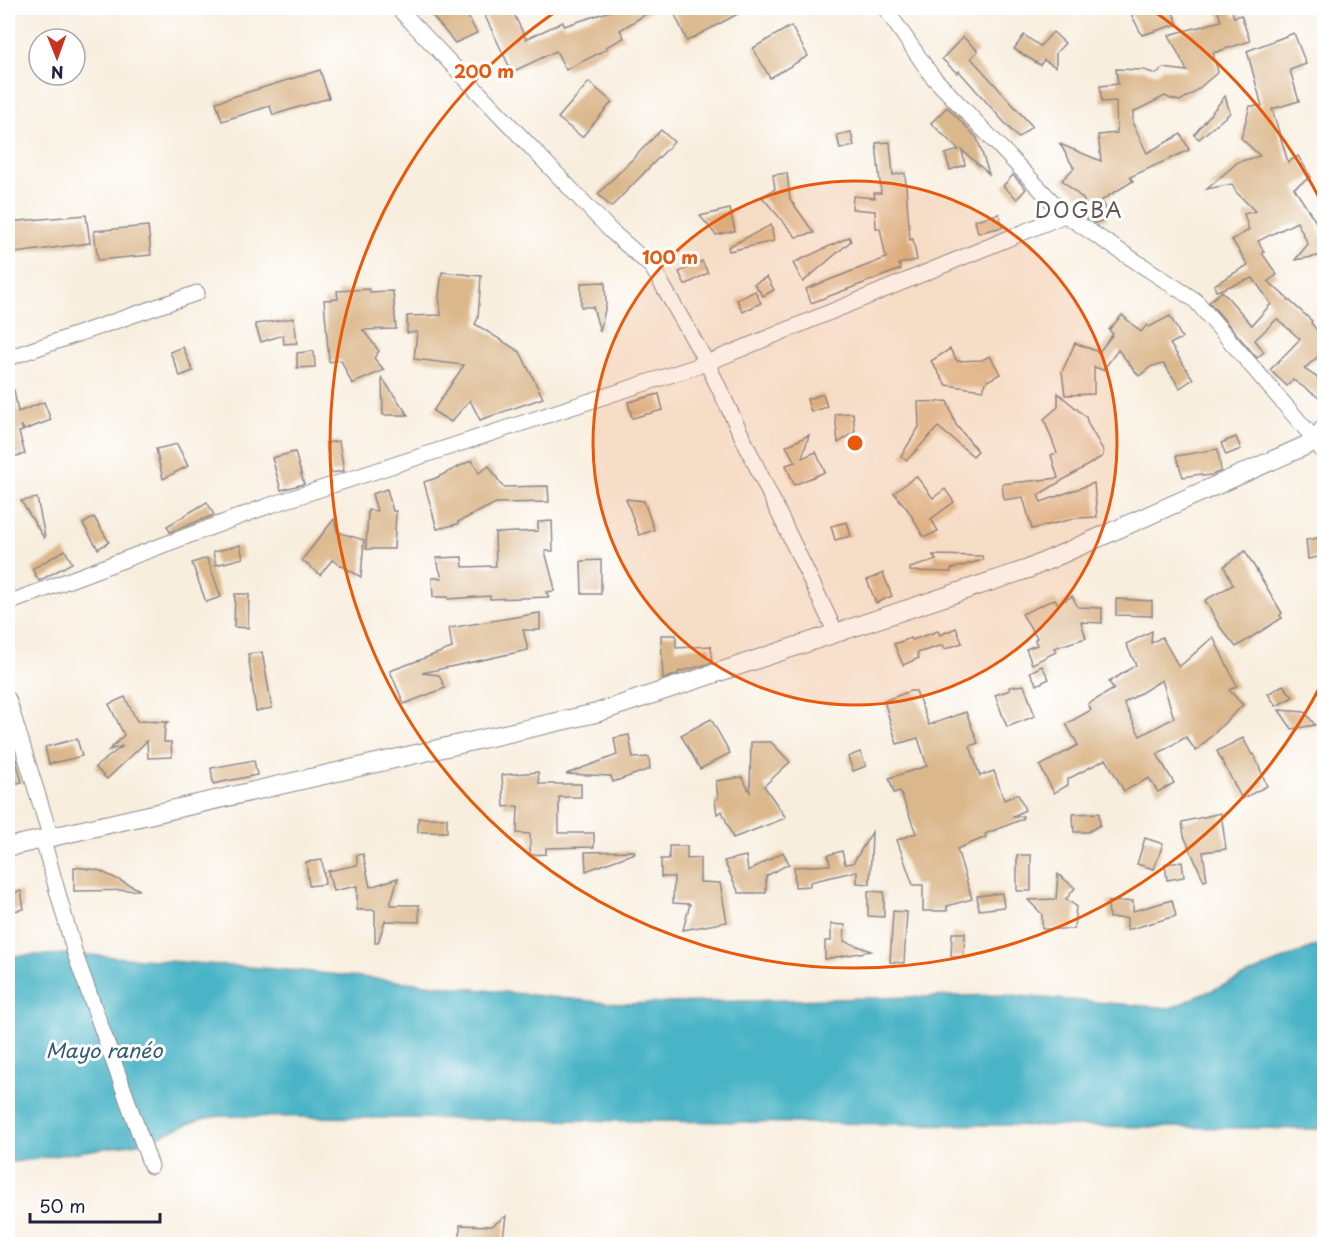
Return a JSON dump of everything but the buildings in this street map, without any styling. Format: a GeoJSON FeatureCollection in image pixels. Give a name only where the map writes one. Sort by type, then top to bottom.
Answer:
{"type":"FeatureCollection","features":[{"type":"Feature","properties":{"kind":"street"},"geometry":{"type":"LineString","coordinates":[[398,8],[610,231],[652,267],[707,363],[836,633]]}},
{"type":"Feature","properties":{"kind":"street"},"geometry":{"type":"LineString","coordinates":[[8,847],[596,713],[1028,568],[1322,441],[1195,300],[1065,214],[932,76],[885,8]]}},
{"type":"Feature","properties":{"kind":"street"},"geometry":{"type":"LineString","coordinates":[[8,603],[265,507],[707,363],[1065,214]]}},
{"type":"Feature","properties":{"kind":"street"},"geometry":{"type":"LineString","coordinates":[[8,358],[196,293]]}},
{"type":"Feature","properties":{"kind":"street"},"geometry":{"type":"LineString","coordinates":[[8,699],[47,839],[75,954],[151,1167]]}},
{"type":"Feature","properties":{"kind":"water","name":"Mayo ranéo"},"geometry":{"type":"Polygon","coordinates":[[[1324,942],[1324,1129],[219,1116],[201,1119],[144,1142],[8,1163],[8,956],[75,954],[301,971],[619,1004],[1004,995],[1171,1008],[1324,942]]]}},
{"type":"Feature","properties":{"kind":"district","name":"DOGBA"},"geometry":{"type":"Point","coordinates":[1079,211]}}]}
